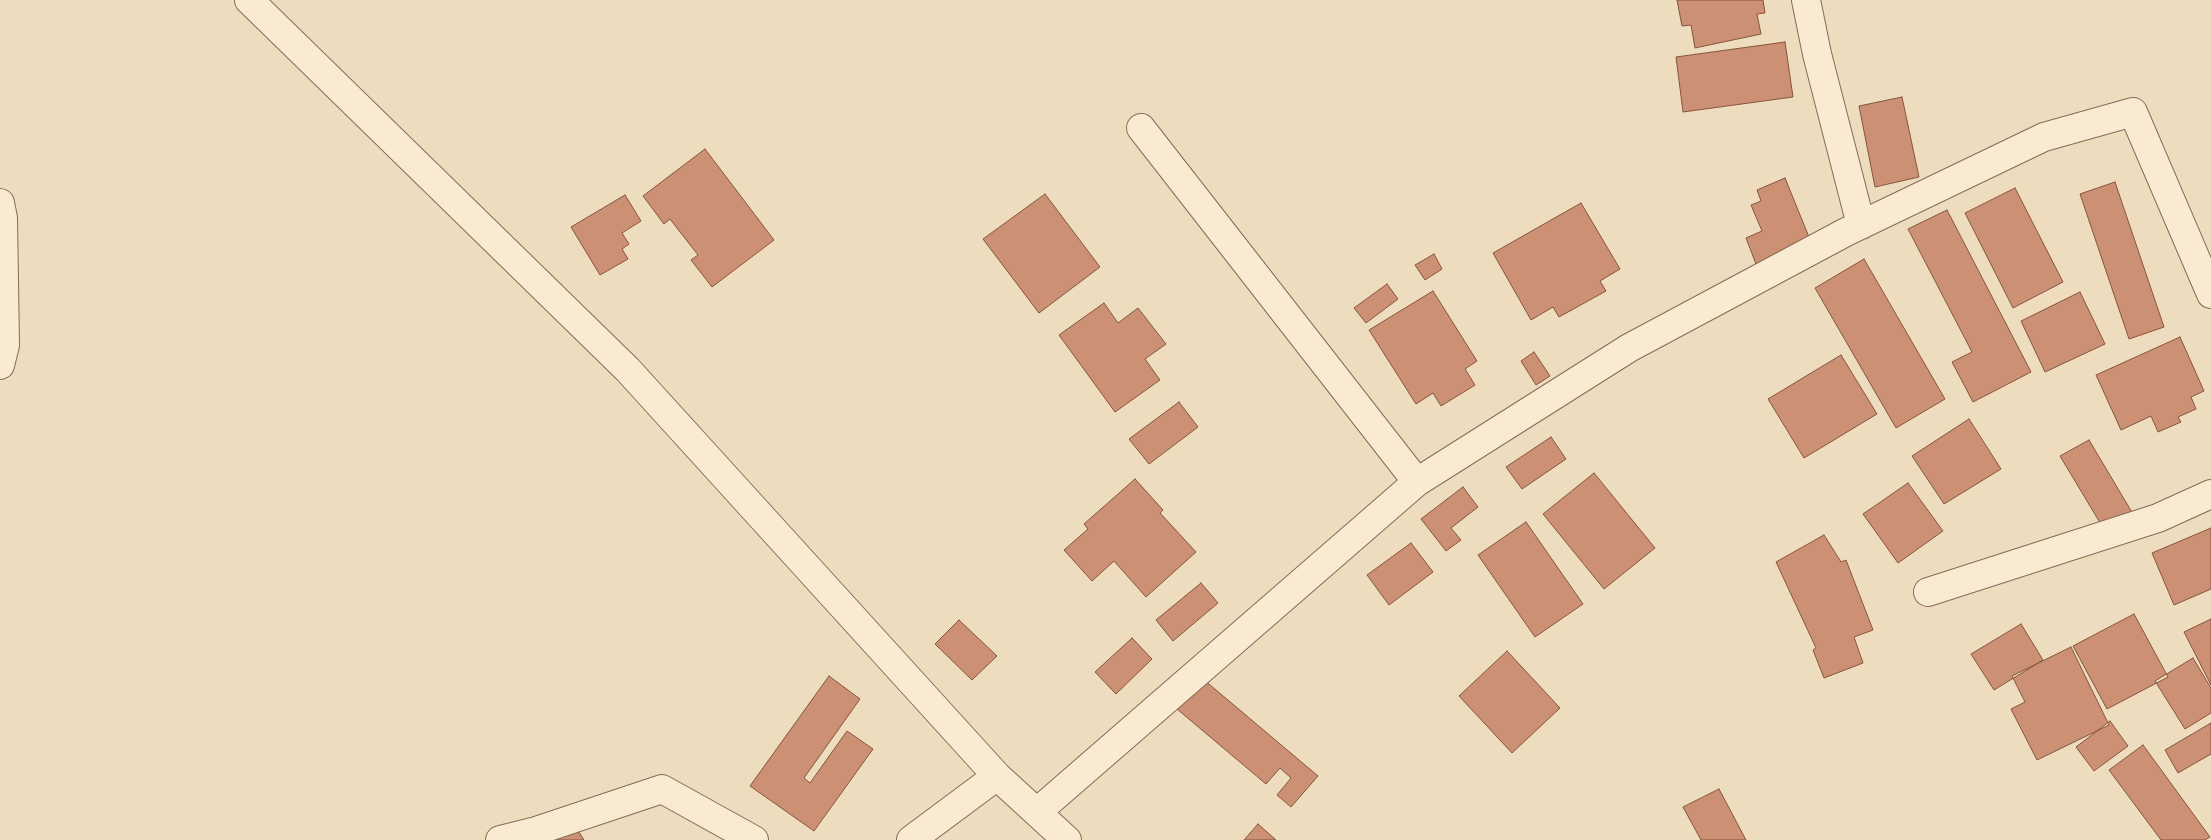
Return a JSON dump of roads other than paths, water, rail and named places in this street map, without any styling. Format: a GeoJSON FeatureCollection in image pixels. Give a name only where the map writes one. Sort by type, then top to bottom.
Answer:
{"type":"FeatureCollection","features":[{"type":"Feature","properties":{"kind":"street"},"geometry":{"type":"LineString","coordinates":[[249,0],[628,370],[997,776],[1067,840]]}},
{"type":"Feature","properties":{"kind":"street"},"geometry":{"type":"LineString","coordinates":[[1806,0],[1817,54],[1861,225]]}},
{"type":"Feature","properties":{"kind":"street"},"geometry":{"type":"LineString","coordinates":[[1037,812],[1418,482],[1629,348],[1861,225],[2044,137],[2133,112],[2211,294]]}},
{"type":"Feature","properties":{"kind":"street"},"geometry":{"type":"LineString","coordinates":[[1141,128],[1418,482]]}},
{"type":"Feature","properties":{"kind":"street"},"geometry":{"type":"LineString","coordinates":[[0,203],[3,218],[5,346],[0,365]]}},
{"type":"Feature","properties":{"kind":"street"},"geometry":{"type":"LineString","coordinates":[[1928,592],[2158,518],[2211,494]]}},
{"type":"Feature","properties":{"kind":"street"},"geometry":{"type":"LineString","coordinates":[[911,840],[997,776]]}},
{"type":"Feature","properties":{"kind":"street"},"geometry":{"type":"LineString","coordinates":[[500,840],[536,831],[662,789],[754,840]]}}]}
